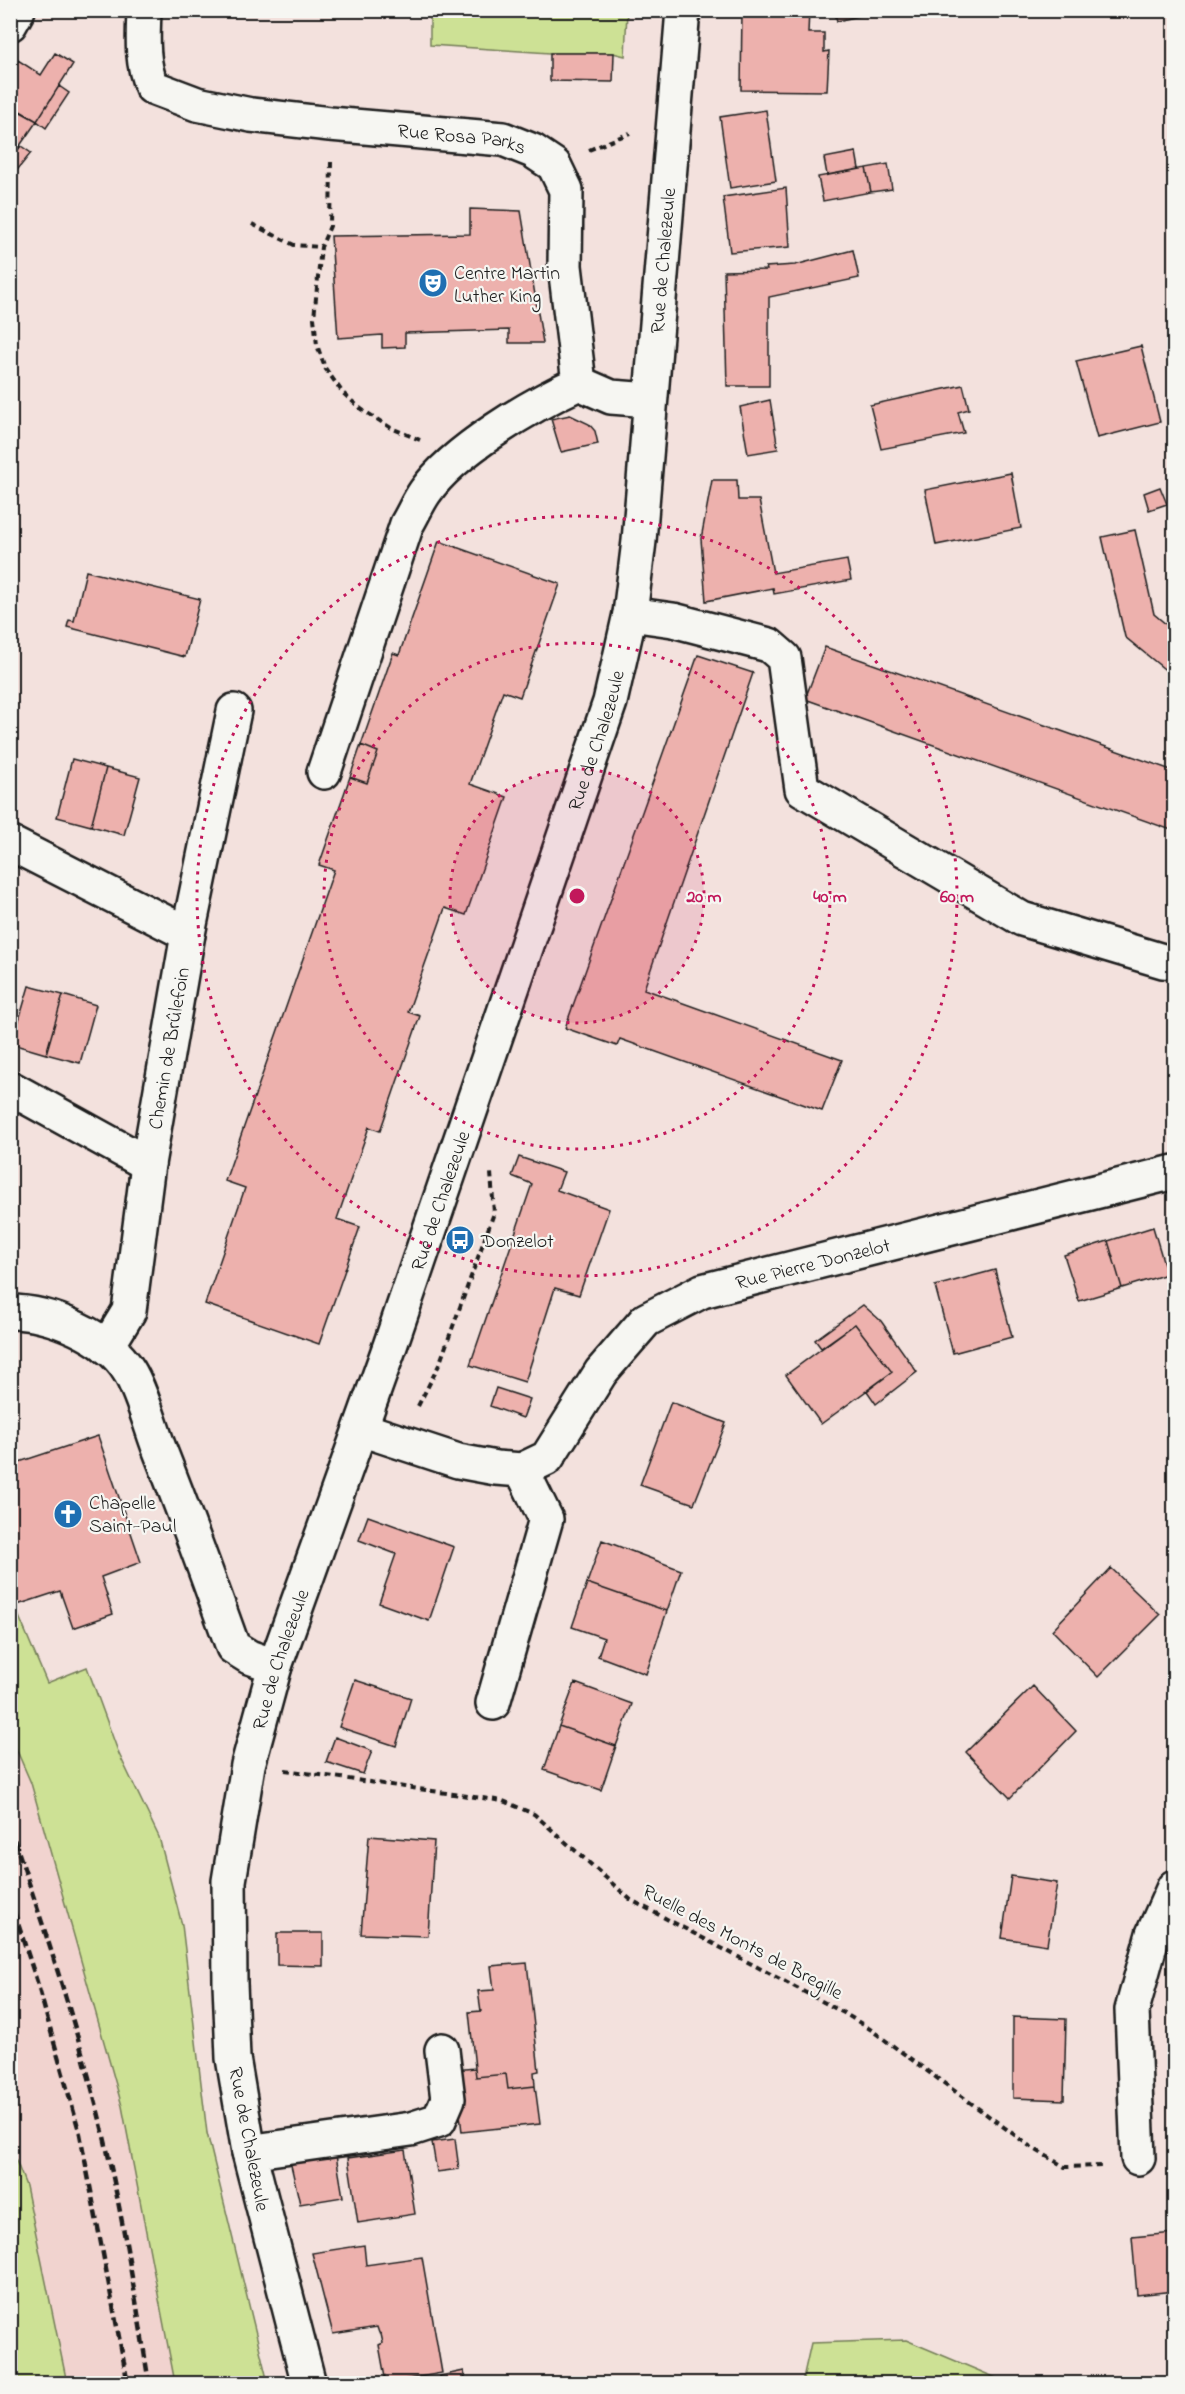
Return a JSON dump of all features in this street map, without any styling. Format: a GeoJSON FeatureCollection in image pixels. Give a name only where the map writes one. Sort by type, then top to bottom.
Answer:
{"type":"FeatureCollection","features":[{"type":"Feature","properties":{"kind":"street"},"geometry":{"type":"LineString","coordinates":[[10,24],[18,10]]}},
{"type":"Feature","properties":{"kind":"street","name":"Rue Rosa Parks"},"geometry":{"type":"LineString","coordinates":[[144,10],[143,54],[145,73],[152,87],[197,105],[251,115],[330,124],[503,139],[533,151],[554,165],[566,190],[565,266],[579,383]]}},
{"type":"Feature","properties":{"kind":"street","name":"Rue de Chalezeule"},"geometry":{"type":"LineString","coordinates":[[309,2384],[249,2152],[233,2058],[229,1881],[248,1765],[276,1666],[361,1429],[610,702],[630,614],[639,541],[683,10]]}},
{"type":"Feature","properties":{"kind":"street"},"geometry":{"type":"LineString","coordinates":[[324,772],[407,524],[425,491],[453,463],[509,421],[551,396],[579,383],[611,397],[650,400]]}},
{"type":"Feature","properties":{"kind":"street"},"geometry":{"type":"LineString","coordinates":[[630,614],[673,620],[769,645],[784,658],[802,789],[1022,920],[1163,961],[1174,962]]}},
{"type":"Feature","properties":{"kind":"street","name":"Chemin de Brûlefoin"},"geometry":{"type":"LineString","coordinates":[[107,1347],[129,1311],[148,1164],[188,934],[234,711]]}},
{"type":"Feature","properties":{"kind":"street"},"geometry":{"type":"LineString","coordinates":[[10,843],[188,934]]}},
{"type":"Feature","properties":{"kind":"street","name":"Chemin de Brûlefoin"},"geometry":{"type":"LineString","coordinates":[[10,1088],[148,1164]]}},
{"type":"Feature","properties":{"kind":"street","name":"Rue Pierre Donzelot"},"geometry":{"type":"LineString","coordinates":[[522,1470],[547,1458],[601,1372],[646,1320],[702,1291],[1174,1172]]}},
{"type":"Feature","properties":{"kind":"street"},"geometry":{"type":"LineString","coordinates":[[10,1312],[41,1314],[74,1326],[107,1347],[129,1371],[192,1532],[233,1647],[249,1657],[276,1666]]}},
{"type":"Feature","properties":{"kind":"street"},"geometry":{"type":"LineString","coordinates":[[361,1429],[458,1461],[522,1470],[546,1519],[493,1703]]}},
{"type":"Feature","properties":{"kind":"street"},"geometry":{"type":"LineString","coordinates":[[1138,2158],[1132,2010],[1153,1934],[1174,1887]]}},
{"type":"Feature","properties":{"kind":"street"},"geometry":{"type":"LineString","coordinates":[[249,2152],[411,2129],[439,2120],[448,2099],[442,2050]]}},
{"type":"Feature","properties":{"kind":"path"},"geometry":{"type":"LineString","coordinates":[[331,156],[330,226],[321,247],[314,318],[317,345],[325,368],[343,393],[361,409],[391,428],[435,447],[453,463]]}},
{"type":"Feature","properties":{"kind":"path"},"geometry":{"type":"LineString","coordinates":[[252,224],[294,244],[321,247]]}},
{"type":"Feature","properties":{"kind":"path","name":"Ruelle des Monts de Bregille"},"geometry":{"type":"LineString","coordinates":[[248,1765],[503,1800],[534,1814],[631,1900],[862,2023],[1031,2147],[1065,2167],[1096,2167],[1138,2158]]}},
{"type":"Feature","properties":{"kind":"shaded area"},"geometry":{"type":"Polygon","coordinates":[[[11,1631],[250,2383],[67,2383],[26,2186],[11,2145],[11,1631]]]}},
{"type":"Feature","properties":{"kind":"green space"},"geometry":{"type":"Polygon","coordinates":[[[430,11],[627,11],[625,56],[613,53],[550,53],[430,45],[430,11]]]}},
{"type":"Feature","properties":{"kind":"green space"},"geometry":{"type":"Polygon","coordinates":[[[10,1595],[47,1683],[87,1667],[119,1754],[159,1837],[182,1925],[207,2133],[268,2383],[175,2383],[122,2106],[31,1783],[11,1737],[10,1595]]]}},
{"type":"Feature","properties":{"kind":"green space"},"geometry":{"type":"Polygon","coordinates":[[[10,2145],[26,2186],[67,2383],[11,2383],[10,2145]]]}},
{"type":"Feature","properties":{"kind":"green space"},"geometry":{"type":"Polygon","coordinates":[[[906,2340],[1008,2383],[802,2383],[811,2343],[906,2340]]]}},
{"type":"Feature","properties":{"kind":"building"},"geometry":{"type":"Polygon","coordinates":[[[742,10],[809,10],[808,33],[824,33],[824,52],[829,51],[827,91],[741,90],[742,10]]]}},
{"type":"Feature","properties":{"kind":"building"},"geometry":{"type":"Polygon","coordinates":[[[834,10],[868,10],[868,14],[837,21],[834,10]]]}},
{"type":"Feature","properties":{"kind":"building"},"geometry":{"type":"Polygon","coordinates":[[[55,53],[73,64],[37,121],[10,105],[10,72],[18,60],[41,75],[55,53]]]}},
{"type":"Feature","properties":{"kind":"building"},"geometry":{"type":"Polygon","coordinates":[[[550,53],[614,53],[613,82],[550,81],[550,53]]]}},
{"type":"Feature","properties":{"kind":"building"},"geometry":{"type":"Polygon","coordinates":[[[59,86],[69,93],[46,128],[37,121],[59,86]]]}},
{"type":"Feature","properties":{"kind":"building"},"geometry":{"type":"Polygon","coordinates":[[[766,110],[776,181],[730,188],[720,117],[766,110]]]}},
{"type":"Feature","properties":{"kind":"building"},"geometry":{"type":"Polygon","coordinates":[[[19,111],[37,121],[10,160],[10,124],[19,111]]]}},
{"type":"Feature","properties":{"kind":"building"},"geometry":{"type":"Polygon","coordinates":[[[21,146],[31,153],[10,179],[10,160],[21,146]]]}},
{"type":"Feature","properties":{"kind":"building"},"geometry":{"type":"Polygon","coordinates":[[[856,152],[859,169],[827,175],[824,158],[856,152]]]}},
{"type":"Feature","properties":{"kind":"building"},"geometry":{"type":"Polygon","coordinates":[[[888,164],[892,189],[871,192],[866,168],[888,164]]]}},
{"type":"Feature","properties":{"kind":"building"},"geometry":{"type":"Polygon","coordinates":[[[866,168],[871,192],[823,201],[818,177],[866,168]]]}},
{"type":"Feature","properties":{"kind":"building"},"geometry":{"type":"Polygon","coordinates":[[[786,188],[790,247],[730,252],[723,197],[786,188]]]}},
{"type":"Feature","properties":{"kind":"building","name":"Centre Martin Luther King"},"geometry":{"type":"Polygon","coordinates":[[[470,209],[521,211],[543,343],[509,343],[509,330],[405,333],[405,347],[382,348],[382,335],[338,338],[331,236],[470,234],[470,209]]]}},
{"type":"Feature","properties":{"kind":"building"},"geometry":{"type":"Polygon","coordinates":[[[853,250],[859,278],[769,297],[769,386],[727,386],[724,271],[767,270],[766,267],[795,265],[853,250]]]}},
{"type":"Feature","properties":{"kind":"building"},"geometry":{"type":"Polygon","coordinates":[[[1141,346],[1160,422],[1097,438],[1076,361],[1141,346]]]}},
{"type":"Feature","properties":{"kind":"building"},"geometry":{"type":"Polygon","coordinates":[[[963,385],[969,409],[958,412],[964,433],[881,449],[870,405],[963,385]]]}},
{"type":"Feature","properties":{"kind":"building"},"geometry":{"type":"Polygon","coordinates":[[[770,400],[778,449],[748,454],[740,407],[770,400]]]}},
{"type":"Feature","properties":{"kind":"building"},"geometry":{"type":"Polygon","coordinates":[[[570,415],[589,424],[595,431],[598,444],[561,452],[551,419],[570,415]]]}},
{"type":"Feature","properties":{"kind":"building"},"geometry":{"type":"Polygon","coordinates":[[[1011,473],[1021,528],[936,545],[925,490],[1011,473]]]}},
{"type":"Feature","properties":{"kind":"building"},"geometry":{"type":"Polygon","coordinates":[[[712,480],[737,480],[738,500],[759,500],[773,573],[847,560],[851,580],[774,594],[773,588],[706,601],[701,539],[712,480]]]}},
{"type":"Feature","properties":{"kind":"building"},"geometry":{"type":"Polygon","coordinates":[[[1160,487],[1167,504],[1149,510],[1144,493],[1160,487]]]}},
{"type":"Feature","properties":{"kind":"building"},"geometry":{"type":"Polygon","coordinates":[[[1135,530],[1154,614],[1174,631],[1174,677],[1125,637],[1102,537],[1135,530]]]}},
{"type":"Feature","properties":{"kind":"building"},"geometry":{"type":"Polygon","coordinates":[[[439,541],[560,584],[520,697],[503,691],[470,784],[507,797],[466,915],[445,908],[408,1012],[420,1016],[380,1131],[369,1127],[337,1219],[360,1227],[319,1344],[205,1304],[245,1188],[225,1181],[334,870],[319,865],[350,777],[367,783],[378,752],[361,745],[393,653],[399,655],[439,541]]]}},
{"type":"Feature","properties":{"kind":"building"},"geometry":{"type":"Polygon","coordinates":[[[86,571],[200,599],[185,657],[67,627],[69,620],[74,621],[86,571]]]}},
{"type":"Feature","properties":{"kind":"building"},"geometry":{"type":"Polygon","coordinates":[[[825,647],[1174,771],[1174,831],[805,699],[825,647]]]}},
{"type":"Feature","properties":{"kind":"building"},"geometry":{"type":"Polygon","coordinates":[[[698,655],[753,673],[644,989],[842,1060],[822,1111],[620,1039],[617,1046],[565,1028],[698,655]]]}},
{"type":"Feature","properties":{"kind":"building"},"geometry":{"type":"Polygon","coordinates":[[[361,745],[378,752],[367,783],[350,777],[361,745]]]}},
{"type":"Feature","properties":{"kind":"building"},"geometry":{"type":"Polygon","coordinates":[[[72,759],[106,768],[91,826],[57,817],[72,759]]]}},
{"type":"Feature","properties":{"kind":"building"},"geometry":{"type":"Polygon","coordinates":[[[106,768],[140,777],[124,835],[91,826],[106,768]]]}},
{"type":"Feature","properties":{"kind":"building"},"geometry":{"type":"Polygon","coordinates":[[[29,986],[63,995],[46,1054],[12,1044],[29,986]]]}},
{"type":"Feature","properties":{"kind":"building"},"geometry":{"type":"Polygon","coordinates":[[[63,995],[96,1005],[80,1063],[46,1054],[63,995]]]}},
{"type":"Feature","properties":{"kind":"building"},"geometry":{"type":"Polygon","coordinates":[[[519,1157],[564,1172],[557,1190],[609,1209],[579,1295],[555,1288],[525,1382],[470,1365],[532,1184],[512,1176],[519,1157]]]}},
{"type":"Feature","properties":{"kind":"building"},"geometry":{"type":"Polygon","coordinates":[[[1153,1227],[1167,1274],[1122,1288],[1108,1241],[1153,1227]]]}},
{"type":"Feature","properties":{"kind":"building"},"geometry":{"type":"Polygon","coordinates":[[[1108,1241],[1122,1288],[1079,1301],[1064,1255],[1108,1241]]]}},
{"type":"Feature","properties":{"kind":"building"},"geometry":{"type":"Polygon","coordinates":[[[995,1270],[1012,1337],[953,1353],[935,1286],[995,1270]]]}},
{"type":"Feature","properties":{"kind":"building"},"geometry":{"type":"Polygon","coordinates":[[[863,1305],[881,1321],[917,1372],[876,1404],[867,1391],[892,1372],[855,1324],[821,1348],[815,1340],[863,1305]]]}},
{"type":"Feature","properties":{"kind":"building"},"geometry":{"type":"Polygon","coordinates":[[[855,1324],[892,1372],[821,1424],[786,1375],[855,1324]]]}},
{"type":"Feature","properties":{"kind":"building"},"geometry":{"type":"Polygon","coordinates":[[[496,1388],[530,1399],[523,1418],[490,1406],[496,1388]]]}},
{"type":"Feature","properties":{"kind":"building"},"geometry":{"type":"Polygon","coordinates":[[[671,1402],[726,1423],[694,1504],[640,1485],[671,1402]]]}},
{"type":"Feature","properties":{"kind":"building","name":"Chapelle Saint-Paul"},"geometry":{"type":"Polygon","coordinates":[[[98,1436],[141,1562],[101,1577],[113,1614],[73,1628],[60,1591],[14,1606],[10,1594],[10,1465],[98,1436]]]}},
{"type":"Feature","properties":{"kind":"building"},"geometry":{"type":"Polygon","coordinates":[[[368,1516],[454,1547],[429,1621],[379,1603],[396,1554],[359,1540],[368,1516]]]}},
{"type":"Feature","properties":{"kind":"building"},"geometry":{"type":"Polygon","coordinates":[[[602,1540],[681,1570],[667,1611],[587,1583],[602,1540]]]}},
{"type":"Feature","properties":{"kind":"building"},"geometry":{"type":"Polygon","coordinates":[[[1111,1568],[1160,1615],[1098,1677],[1052,1630],[1111,1568]]]}},
{"type":"Feature","properties":{"kind":"building"},"geometry":{"type":"Polygon","coordinates":[[[587,1583],[667,1611],[646,1674],[598,1656],[604,1638],[572,1627],[587,1583]]]}},
{"type":"Feature","properties":{"kind":"building"},"geometry":{"type":"Polygon","coordinates":[[[355,1680],[411,1698],[396,1746],[339,1727],[355,1680]]]}},
{"type":"Feature","properties":{"kind":"building"},"geometry":{"type":"Polygon","coordinates":[[[575,1683],[632,1704],[616,1746],[559,1726],[575,1683]]]}},
{"type":"Feature","properties":{"kind":"building"},"geometry":{"type":"Polygon","coordinates":[[[1033,1686],[1076,1731],[1010,1798],[966,1752],[1033,1686]]]}},
{"type":"Feature","properties":{"kind":"building"},"geometry":{"type":"Polygon","coordinates":[[[559,1726],[616,1746],[601,1790],[544,1770],[559,1726]]]}},
{"type":"Feature","properties":{"kind":"building"},"geometry":{"type":"Polygon","coordinates":[[[335,1737],[372,1751],[363,1774],[326,1762],[335,1737]]]}},
{"type":"Feature","properties":{"kind":"building"},"geometry":{"type":"Polygon","coordinates":[[[369,1836],[434,1841],[428,1936],[361,1934],[369,1836]]]}},
{"type":"Feature","properties":{"kind":"building"},"geometry":{"type":"Polygon","coordinates":[[[1011,1876],[1057,1883],[1047,1945],[1002,1938],[1011,1876]]]}},
{"type":"Feature","properties":{"kind":"building"},"geometry":{"type":"Polygon","coordinates":[[[277,1933],[323,1933],[323,1966],[277,1965],[277,1933]]]}},
{"type":"Feature","properties":{"kind":"building"},"geometry":{"type":"Polygon","coordinates":[[[527,1963],[539,2071],[534,2072],[535,2086],[508,2089],[506,2074],[476,2077],[469,2012],[481,2011],[478,1991],[494,1990],[491,1966],[527,1963]]]}},
{"type":"Feature","properties":{"kind":"building"},"geometry":{"type":"Polygon","coordinates":[[[1013,2017],[1066,2019],[1064,2100],[1013,2098],[1013,2017]]]}},
{"type":"Feature","properties":{"kind":"building"},"geometry":{"type":"Polygon","coordinates":[[[475,2068],[476,2077],[506,2074],[508,2089],[535,2086],[540,2124],[462,2132],[455,2070],[475,2068]]]}},
{"type":"Feature","properties":{"kind":"building"},"geometry":{"type":"Polygon","coordinates":[[[455,2139],[459,2169],[437,2172],[432,2142],[455,2139]]]}},
{"type":"Feature","properties":{"kind":"building"},"geometry":{"type":"Polygon","coordinates":[[[405,2150],[415,2214],[358,2223],[348,2158],[405,2150]]]}},
{"type":"Feature","properties":{"kind":"building"},"geometry":{"type":"Polygon","coordinates":[[[336,2155],[343,2197],[300,2204],[290,2161],[336,2155]]]}},
{"type":"Feature","properties":{"kind":"building"},"geometry":{"type":"Polygon","coordinates":[[[1174,2233],[1174,2291],[1137,2295],[1132,2237],[1174,2233]]]}},
{"type":"Feature","properties":{"kind":"building"},"geometry":{"type":"Polygon","coordinates":[[[364,2245],[366,2265],[422,2257],[442,2373],[386,2383],[379,2345],[383,2343],[377,2327],[333,2334],[312,2253],[364,2245]]]}},
{"type":"Feature","properties":{"kind":"building"},"geometry":{"type":"Polygon","coordinates":[[[464,2371],[466,2384],[440,2384],[440,2376],[464,2371]]]}},
{"type":"Feature","properties":{"kind":"building"},"geometry":{"type":"Polygon","coordinates":[[[440,2379],[440,2384],[415,2384],[440,2379]]]}},
{"type":"Feature","properties":{"kind":"railway"},"geometry":{"type":"LineString","coordinates":[[10,1827],[71,2014],[102,2128],[128,2255],[149,2384]]}},
{"type":"Feature","properties":{"kind":"railway"},"geometry":{"type":"LineString","coordinates":[[10,1899],[37,1982],[80,2134],[128,2384]]}},
{"type":"Feature","properties":{"kind":"place","name":"Centre Martin Luther King"},"geometry":{"type":"Point","coordinates":[433,283]}},
{"type":"Feature","properties":{"kind":"place","name":"Donzelot"},"geometry":{"type":"Point","coordinates":[460,1240]}},
{"type":"Feature","properties":{"kind":"place","name":"Chapelle Saint-Paul"},"geometry":{"type":"Point","coordinates":[68,1514]}}]}
